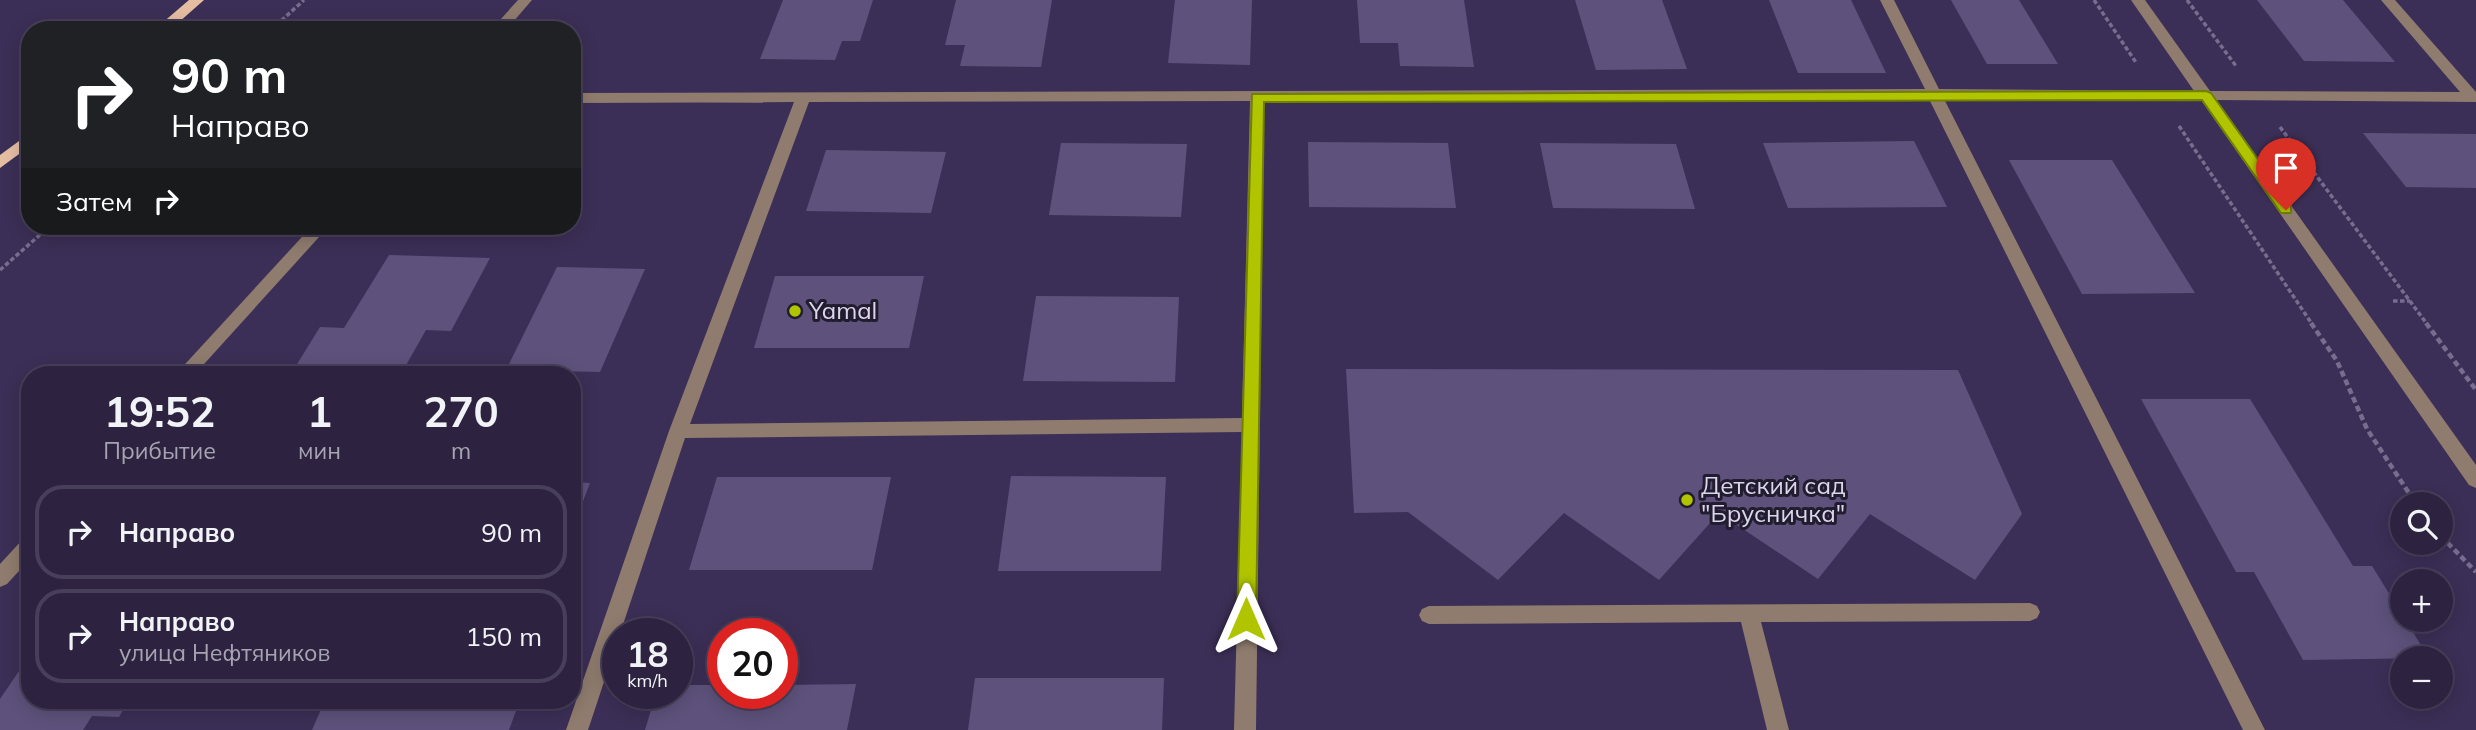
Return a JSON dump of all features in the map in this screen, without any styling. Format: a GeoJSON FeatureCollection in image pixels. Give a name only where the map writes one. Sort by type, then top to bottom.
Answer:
{"type":"FeatureCollection","features":[{"type":"Feature","properties":{"kind":"main road"},"geometry":{"type":"LineString","coordinates":[[172,21],[197,0]]}},
{"type":"Feature","properties":{"kind":"main road"},"geometry":{"type":"LineString","coordinates":[[0,163],[21,146]]}},
{"type":"Feature","properties":{"kind":"street"},"geometry":{"type":"LineString","coordinates":[[506,21],[525,0]]}},
{"type":"Feature","properties":{"kind":"street"},"geometry":{"type":"LineString","coordinates":[[1887,0],[2254,730]]}},
{"type":"Feature","properties":{"kind":"street"},"geometry":{"type":"LineString","coordinates":[[2138,0],[2476,480]]}},
{"type":"Feature","properties":{"kind":"street"},"geometry":{"type":"LineString","coordinates":[[2388,0],[2474,97]]}},
{"type":"Feature","properties":{"kind":"street"},"geometry":{"type":"LineString","coordinates":[[581,98],[1934,94],[2474,97]]}},
{"type":"Feature","properties":{"kind":"street"},"geometry":{"type":"LineString","coordinates":[[1245,730],[1248,425],[1257,97]]}},
{"type":"Feature","properties":{"kind":"street"},"geometry":{"type":"LineString","coordinates":[[577,730],[678,431],[803,98]]}},
{"type":"Feature","properties":{"kind":"street"},"geometry":{"type":"LineString","coordinates":[[192,366],[313,235]]}},
{"type":"Feature","properties":{"kind":"street"},"geometry":{"type":"LineString","coordinates":[[678,431],[1248,425]]}},
{"type":"Feature","properties":{"kind":"street"},"geometry":{"type":"LineString","coordinates":[[0,578],[21,555]]}},
{"type":"Feature","properties":{"kind":"street"},"geometry":{"type":"LineString","coordinates":[[1429,615],[2030,612]]}},
{"type":"Feature","properties":{"kind":"street"},"geometry":{"type":"LineString","coordinates":[[1749,614],[1778,730]]}},
{"type":"Feature","properties":{"kind":"path"},"geometry":{"type":"LineString","coordinates":[[281,21],[304,0]]}},
{"type":"Feature","properties":{"kind":"path"},"geometry":{"type":"LineString","coordinates":[[2094,0],[2337,361],[2367,429],[2408,492]]}},
{"type":"Feature","properties":{"kind":"path"},"geometry":{"type":"LineString","coordinates":[[2187,0],[2476,390]]}},
{"type":"Feature","properties":{"kind":"path"},"geometry":{"type":"LineString","coordinates":[[0,270],[40,235]]}},
{"type":"Feature","properties":{"kind":"path"},"geometry":{"type":"LineString","coordinates":[[2453,548],[2476,572]]}},
{"type":"Feature","properties":{"kind":"building"},"geometry":{"type":"Polygon","coordinates":[[[783,0],[873,0],[860,41],[842,41],[835,60],[760,59],[783,0]]]}},
{"type":"Feature","properties":{"kind":"building"},"geometry":{"type":"Polygon","coordinates":[[[956,0],[1052,0],[1041,67],[960,66],[965,45],[945,45],[956,0]]]}},
{"type":"Feature","properties":{"kind":"building"},"geometry":{"type":"Polygon","coordinates":[[[1175,0],[1252,0],[1250,65],[1168,63],[1175,0]]]}},
{"type":"Feature","properties":{"kind":"building"},"geometry":{"type":"Polygon","coordinates":[[[1357,0],[1464,0],[1474,67],[1400,66],[1398,43],[1360,43],[1357,0]]]}},
{"type":"Feature","properties":{"kind":"building"},"geometry":{"type":"Polygon","coordinates":[[[1575,0],[1662,0],[1687,69],[1596,70],[1575,0]]]}},
{"type":"Feature","properties":{"kind":"building"},"geometry":{"type":"Polygon","coordinates":[[[1769,0],[1851,0],[1886,73],[1798,73],[1769,0]]]}},
{"type":"Feature","properties":{"kind":"building"},"geometry":{"type":"Polygon","coordinates":[[[1951,0],[2019,0],[2058,64],[1987,64],[1951,0]]]}},
{"type":"Feature","properties":{"kind":"building"},"geometry":{"type":"Polygon","coordinates":[[[2257,0],[2343,0],[2395,62],[2304,61],[2257,0]]]}},
{"type":"Feature","properties":{"kind":"building"},"geometry":{"type":"Polygon","coordinates":[[[2363,133],[2476,134],[2476,188],[2406,187],[2363,133]]]}},
{"type":"Feature","properties":{"kind":"building"},"geometry":{"type":"Polygon","coordinates":[[[1914,141],[1947,207],[1788,208],[1763,143],[1914,141]]]}},
{"type":"Feature","properties":{"kind":"building"},"geometry":{"type":"Polygon","coordinates":[[[1308,142],[1448,143],[1456,208],[1309,207],[1308,142]]]}},
{"type":"Feature","properties":{"kind":"building"},"geometry":{"type":"Polygon","coordinates":[[[1061,143],[1187,144],[1181,217],[1049,215],[1061,143]]]}},
{"type":"Feature","properties":{"kind":"building"},"geometry":{"type":"Polygon","coordinates":[[[1540,143],[1676,144],[1695,209],[1553,208],[1540,143]]]}},
{"type":"Feature","properties":{"kind":"building"},"geometry":{"type":"Polygon","coordinates":[[[826,150],[946,152],[931,213],[806,211],[826,150]]]}},
{"type":"Feature","properties":{"kind":"building"},"geometry":{"type":"Polygon","coordinates":[[[2009,160],[2112,160],[2195,293],[2082,294],[2009,160]]]}},
{"type":"Feature","properties":{"kind":"building"},"geometry":{"type":"Polygon","coordinates":[[[389,255],[490,258],[451,331],[426,330],[406,366],[296,366],[320,327],[344,328],[389,255]]]}},
{"type":"Feature","properties":{"kind":"building"},"geometry":{"type":"Polygon","coordinates":[[[557,267],[645,269],[600,372],[581,372],[581,366],[508,366],[557,267]]]}},
{"type":"Feature","properties":{"kind":"building"},"geometry":{"type":"Polygon","coordinates":[[[775,276],[924,276],[909,348],[754,348],[775,276]]]}},
{"type":"Feature","properties":{"kind":"building"},"geometry":{"type":"Polygon","coordinates":[[[1036,296],[1179,297],[1175,382],[1023,381],[1036,296]]]}},
{"type":"Feature","properties":{"kind":"building"},"geometry":{"type":"Polygon","coordinates":[[[1346,369],[1958,370],[2022,514],[1975,580],[1870,514],[1818,579],[1719,513],[1659,580],[1564,513],[1498,580],[1408,512],[1354,513],[1346,369]]]}},
{"type":"Feature","properties":{"kind":"building"},"geometry":{"type":"Polygon","coordinates":[[[2141,399],[2250,399],[2353,566],[2372,566],[2390,595],[2390,632],[2413,632],[2422,646],[2390,646],[2390,659],[2303,660],[2254,572],[2236,572],[2141,399]]]}},
{"type":"Feature","properties":{"kind":"building"},"geometry":{"type":"Polygon","coordinates":[[[1011,476],[1166,477],[1161,571],[998,571],[1011,476]]]}},
{"type":"Feature","properties":{"kind":"building"},"geometry":{"type":"Polygon","coordinates":[[[717,477],[891,477],[872,570],[689,570],[717,477]]]}},
{"type":"Feature","properties":{"kind":"building"},"geometry":{"type":"Polygon","coordinates":[[[581,482],[590,483],[581,506],[581,482]]]}},
{"type":"Feature","properties":{"kind":"building"},"geometry":{"type":"Polygon","coordinates":[[[21,668],[21,709],[124,709],[119,717],[92,716],[83,730],[0,730],[0,699],[21,668]]]}},
{"type":"Feature","properties":{"kind":"building"},"geometry":{"type":"Polygon","coordinates":[[[975,678],[1164,678],[1162,730],[968,730],[975,678]]]}},
{"type":"Feature","properties":{"kind":"building"},"geometry":{"type":"Polygon","coordinates":[[[856,684],[847,730],[645,730],[651,709],[693,709],[693,685],[707,685],[707,709],[798,709],[798,685],[856,684]]]}},
{"type":"Feature","properties":{"kind":"building"},"geometry":{"type":"Polygon","coordinates":[[[321,709],[517,709],[509,730],[312,730],[321,709]]]}},
{"type":"Feature","properties":{"kind":"place","name":"Yamal"},"geometry":{"type":"Point","coordinates":[795,311]}},
{"type":"Feature","properties":{"kind":"place","name":"Детский сад \"Брусничка\""},"geometry":{"type":"Point","coordinates":[1687,500]}},
{"type":"Feature","properties":{"kind":"route"},"geometry":{"type":"LineString","coordinates":[[1246,619],[1257,97],[1907,94],[2206,96],[2286,210]]}}]}
